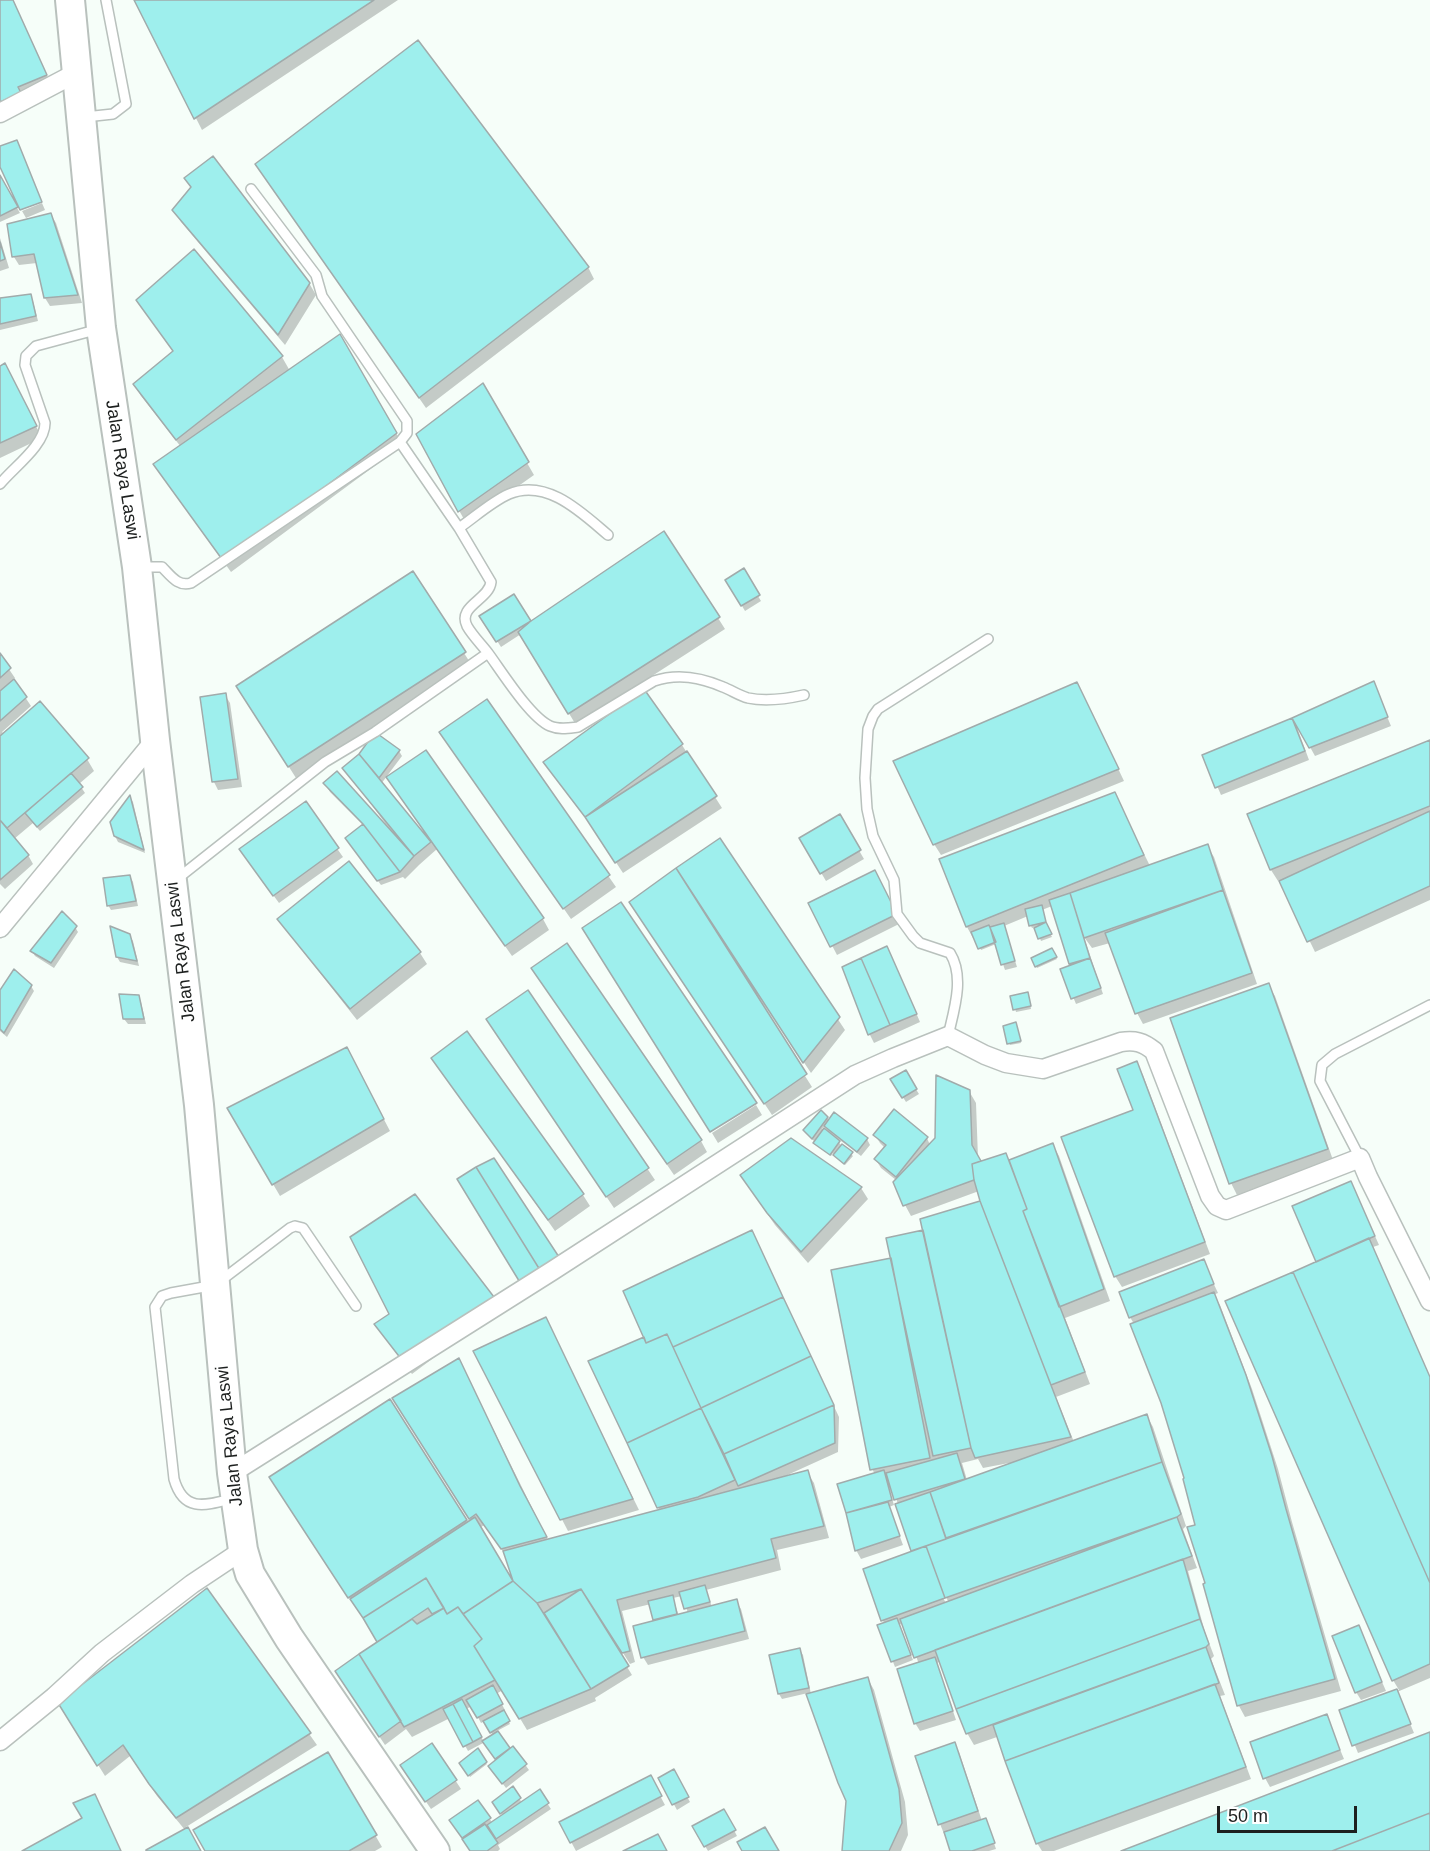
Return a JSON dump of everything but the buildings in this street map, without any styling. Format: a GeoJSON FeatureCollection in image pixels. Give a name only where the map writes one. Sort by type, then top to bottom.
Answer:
{"type":"FeatureCollection","features":[{"type":"Feature","properties":{"kind":"main road","name":"Jalan Raya Laswi"},"geometry":{"type":"LineString","coordinates":[[70,0],[101,328],[137,567],[198,1105],[234,1486],[243,1550],[250,1574],[289,1638],[435,1851]]}},
{"type":"Feature","properties":{"kind":"street"},"geometry":{"type":"LineString","coordinates":[[0,113],[76,73]]}},
{"type":"Feature","properties":{"kind":"street"},"geometry":{"type":"LineString","coordinates":[[0,928],[155,740]]}},
{"type":"Feature","properties":{"kind":"street"},"geometry":{"type":"LineString","coordinates":[[234,1486],[547,1274],[855,1076],[948,1036],[1006,1063],[1043,1069],[1121,1042],[1134,1040],[1145,1044],[1154,1051],[1210,1196],[1217,1206],[1226,1210],[1360,1158],[1430,1301]]}},
{"type":"Feature","properties":{"kind":"street"},"geometry":{"type":"LineString","coordinates":[[0,1741],[54,1697],[102,1653],[192,1584],[243,1550]]}},
{"type":"Feature","properties":{"kind":"lane"},"geometry":{"type":"LineString","coordinates":[[80,117],[113,114],[126,104],[106,0]]}},
{"type":"Feature","properties":{"kind":"lane"},"geometry":{"type":"LineString","coordinates":[[137,567],[162,567],[178,583],[187,585],[400,442],[407,433],[407,421],[322,296],[316,275],[251,189]]}},
{"type":"Feature","properties":{"kind":"lane"},"geometry":{"type":"LineString","coordinates":[[0,484],[38,444],[45,429],[25,365],[26,356],[36,346],[101,328]]}},
{"type":"Feature","properties":{"kind":"lane"},"geometry":{"type":"LineString","coordinates":[[400,442],[459,528],[491,582],[488,592],[465,614],[467,626],[538,719],[551,727],[566,729],[578,727],[654,681],[667,677],[701,678],[747,698],[768,700],[804,695]]}},
{"type":"Feature","properties":{"kind":"lane"},"geometry":{"type":"LineString","coordinates":[[459,528],[511,493],[540,490],[562,500],[608,535]]}},
{"type":"Feature","properties":{"kind":"lane"},"geometry":{"type":"LineString","coordinates":[[948,1036],[957,988],[955,960],[950,953],[920,943],[897,914],[894,880],[873,836],[867,809],[865,778],[868,729],[878,708],[988,639]]}},
{"type":"Feature","properties":{"kind":"lane"},"geometry":{"type":"LineString","coordinates":[[173,882],[325,762],[375,732],[488,653]]}},
{"type":"Feature","properties":{"kind":"lane"},"geometry":{"type":"LineString","coordinates":[[1360,1158],[1320,1081],[1322,1065],[1335,1054],[1430,1005]]}},
{"type":"Feature","properties":{"kind":"lane"},"geometry":{"type":"LineString","coordinates":[[234,1486],[204,1506],[184,1498],[177,1490],[155,1307],[162,1296],[215,1285],[295,1226],[303,1228],[356,1306]]}}]}
